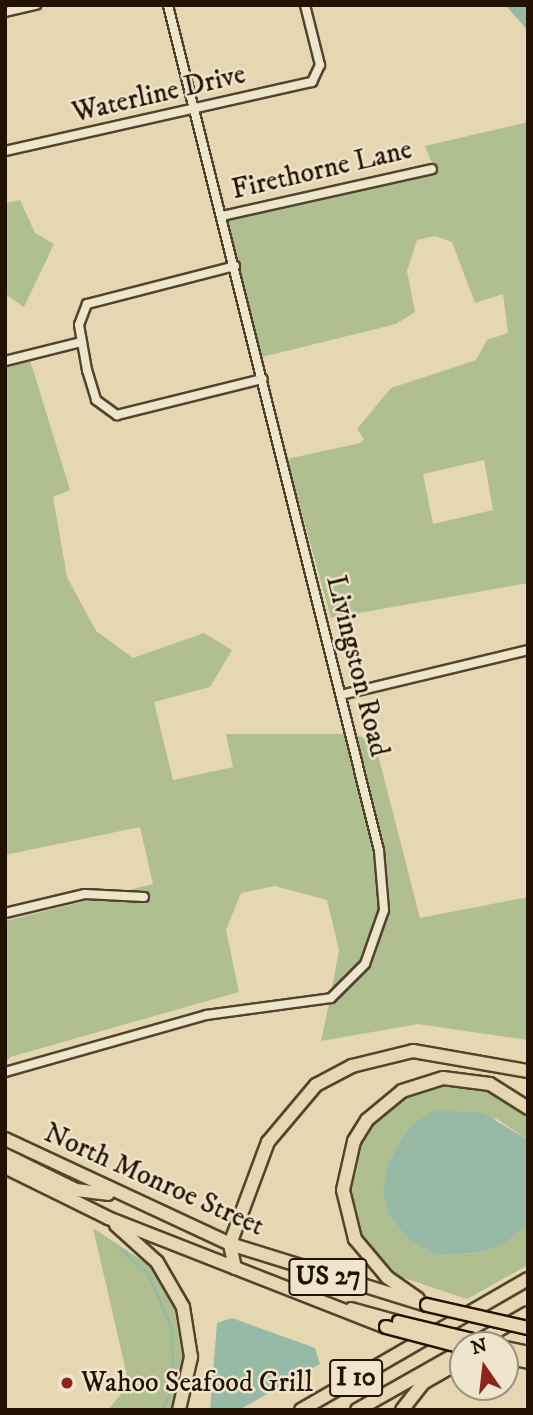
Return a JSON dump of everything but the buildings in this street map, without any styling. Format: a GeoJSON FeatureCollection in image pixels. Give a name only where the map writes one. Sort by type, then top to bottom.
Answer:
{"type":"FeatureCollection","features":[{"type":"Feature","properties":{"kind":"highway"},"geometry":{"type":"LineString","coordinates":[[235,1269],[230,1244],[268,1142],[303,1096],[334,1073],[413,1051],[528,1071]]}},
{"type":"Feature","properties":{"kind":"highway"},"geometry":{"type":"LineString","coordinates":[[426,1305],[387,1277],[355,1239],[343,1190],[354,1141],[367,1120],[402,1091],[443,1078],[489,1084],[528,1108]]}},
{"type":"Feature","properties":{"kind":"highway","name":"North Monroe Street"},"geometry":{"type":"LineString","coordinates":[[5,1139],[122,1197],[230,1244],[426,1305],[528,1328]]}},
{"type":"Feature","properties":{"kind":"highway"},"geometry":{"type":"LineString","coordinates":[[5,1155],[76,1190],[122,1197]]}},
{"type":"Feature","properties":{"kind":"highway","name":"North Monroe Street"},"geometry":{"type":"LineString","coordinates":[[5,1167],[108,1218],[235,1269],[331,1302],[355,1319],[392,1324],[449,1343]]}},
{"type":"Feature","properties":{"kind":"highway"},"geometry":{"type":"LineString","coordinates":[[108,1218],[157,1262],[183,1307],[191,1357],[179,1410]]}},
{"type":"Feature","properties":{"kind":"highway"},"geometry":{"type":"LineString","coordinates":[[509,1290],[528,1271]]}},
{"type":"Feature","properties":{"kind":"highway","name":"I 10"},"geometry":{"type":"LineString","coordinates":[[301,1410],[528,1279]]}},
{"type":"Feature","properties":{"kind":"highway"},"geometry":{"type":"LineString","coordinates":[[496,1331],[528,1313]]}},
{"type":"Feature","properties":{"kind":"highway"},"geometry":{"type":"LineString","coordinates":[[512,1331],[528,1322]]}},
{"type":"Feature","properties":{"kind":"highway","name":"I 10"},"geometry":{"type":"LineString","coordinates":[[357,1410],[449,1356]]}},
{"type":"Feature","properties":{"kind":"highway"},"geometry":{"type":"LineString","coordinates":[[402,1410],[424,1383],[449,1368]]}},
{"type":"Feature","properties":{"kind":"main road","name":"US 27"},"geometry":{"type":"LineString","coordinates":[[392,1324],[449,1335]]}},
{"type":"Feature","properties":{"kind":"street"},"geometry":{"type":"LineString","coordinates":[[5,12],[36,5]]}},
{"type":"Feature","properties":{"kind":"street","name":"Livingston Road"},"geometry":{"type":"LineString","coordinates":[[5,1072],[206,1015],[320,1003],[349,985],[377,940],[385,885],[341,695],[168,5]]}},
{"type":"Feature","properties":{"kind":"street","name":"Waterline Drive"},"geometry":{"type":"LineString","coordinates":[[5,151],[307,84],[319,75],[304,5]]}},
{"type":"Feature","properties":{"kind":"street","name":"Firethorne Lane"},"geometry":{"type":"LineString","coordinates":[[222,216],[432,169]]}},
{"type":"Feature","properties":{"kind":"street"},"geometry":{"type":"LineString","coordinates":[[235,266],[91,301],[80,317],[81,342],[94,394],[107,411],[128,414],[263,379]]}},
{"type":"Feature","properties":{"kind":"street"},"geometry":{"type":"LineString","coordinates":[[5,361],[81,342]]}},
{"type":"Feature","properties":{"kind":"street"},"geometry":{"type":"LineString","coordinates":[[341,695],[528,650]]}},
{"type":"Feature","properties":{"kind":"street"},"geometry":{"type":"LineString","coordinates":[[5,913],[85,894],[144,897]]}},
{"type":"Feature","properties":{"kind":"shaded area"},"geometry":{"type":"Polygon","coordinates":[[[504,5],[528,5],[528,31],[509,9],[504,5]]]}},
{"type":"Feature","properties":{"kind":"shaded area"},"geometry":{"type":"Polygon","coordinates":[[[528,122],[528,583],[331,618],[287,459],[360,443],[364,439],[357,429],[391,388],[476,360],[487,340],[508,333],[503,294],[475,303],[452,242],[435,236],[417,240],[407,271],[415,312],[396,324],[262,357],[227,220],[436,173],[425,146],[528,122]],[[484,460],[423,474],[433,524],[493,510],[484,460]]]}},
{"type":"Feature","properties":{"kind":"shaded area"},"geometry":{"type":"Polygon","coordinates":[[[20,200],[35,233],[54,244],[24,307],[5,294],[5,203],[20,200]]]}},
{"type":"Feature","properties":{"kind":"shaded area"},"geometry":{"type":"Polygon","coordinates":[[[30,360],[70,490],[53,497],[67,577],[96,631],[133,658],[204,633],[232,650],[210,687],[154,702],[173,780],[233,767],[226,734],[347,734],[376,851],[380,909],[361,961],[331,993],[339,950],[327,900],[275,886],[241,893],[226,930],[239,992],[10,1057],[5,1064],[5,921],[98,898],[148,900],[147,892],[121,892],[153,884],[140,827],[5,855],[5,366],[30,360]]]}},
{"type":"Feature","properties":{"kind":"shaded area"},"geometry":{"type":"Polygon","coordinates":[[[354,734],[375,743],[420,918],[528,897],[528,1040],[418,1024],[321,1041],[329,1004],[368,967],[388,911],[383,850],[354,734]]]}},
{"type":"Feature","properties":{"kind":"shaded area"},"geometry":{"type":"Polygon","coordinates":[[[436,1085],[484,1088],[528,1113],[528,1140],[497,1119],[408,1128],[388,1162],[389,1215],[407,1238],[436,1256],[484,1252],[528,1224],[528,1265],[467,1299],[392,1274],[361,1237],[348,1190],[358,1145],[372,1122],[403,1096],[436,1085]]]}},
{"type":"Feature","properties":{"kind":"shaded area"},"geometry":{"type":"Polygon","coordinates":[[[434,1110],[483,1113],[528,1140],[528,1224],[506,1242],[483,1252],[436,1256],[407,1238],[389,1215],[383,1191],[388,1162],[408,1128],[434,1110]]]}},
{"type":"Feature","properties":{"kind":"shaded area"},"geometry":{"type":"Polygon","coordinates":[[[93,1228],[146,1263],[150,1259],[173,1292],[187,1342],[176,1410],[108,1410],[129,1384],[93,1228]]]}},
{"type":"Feature","properties":{"kind":"shaded area"},"geometry":{"type":"Polygon","coordinates":[[[232,1318],[315,1348],[320,1364],[239,1410],[210,1410],[217,1323],[232,1318]]]}},
{"type":"Feature","properties":{"kind":"waterway"},"geometry":{"type":"LineString","coordinates":[[120,1248],[149,1275],[172,1328],[173,1386],[163,1410]]}},
{"type":"Feature","properties":{"kind":"place","name":"Wahoo Seafood Grill"},"geometry":{"type":"Point","coordinates":[67,1383]}}]}
